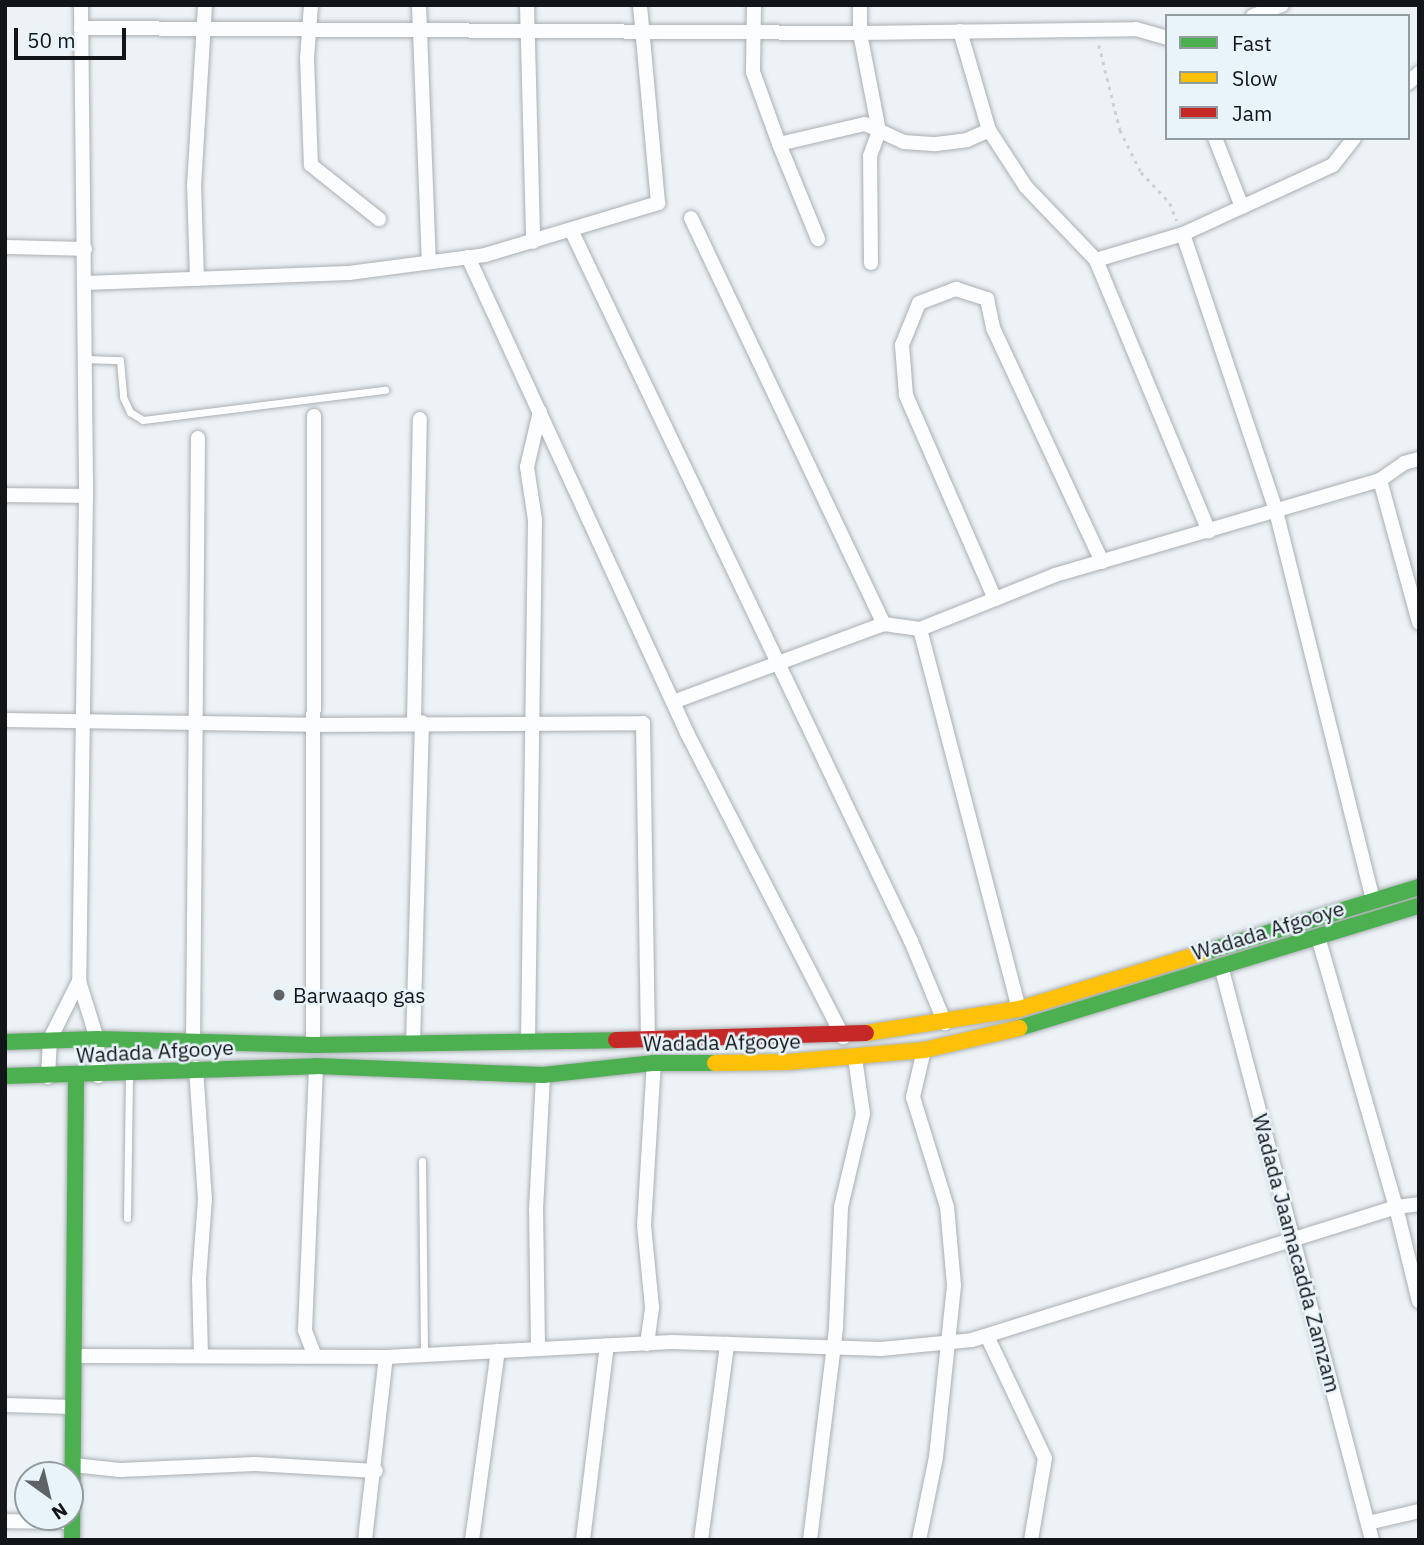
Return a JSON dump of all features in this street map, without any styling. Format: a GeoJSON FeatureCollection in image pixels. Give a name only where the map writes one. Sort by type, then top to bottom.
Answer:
{"type":"FeatureCollection","features":[{"type":"Feature","properties":{"kind":"main road","name":"Wadada Afgooye"},"geometry":{"type":"LineString","coordinates":[[5,1042],[97,1039],[194,1045],[313,1045],[843,1037],[945,1023],[1019,1009],[1419,887]]}},
{"type":"Feature","properties":{"kind":"main road","name":"Wadada Afgooye"},"geometry":{"type":"LineString","coordinates":[[5,1076],[76,1077],[196,1068],[316,1066],[543,1075],[654,1063],[855,1058],[924,1050],[1023,1027],[1419,906]]}},
{"type":"Feature","properties":{"kind":"main road"},"geometry":{"type":"LineString","coordinates":[[73,1461],[76,1077]]}},
{"type":"Feature","properties":{"kind":"street"},"geometry":{"type":"LineString","coordinates":[[81,5],[86,283],[86,496],[85,719],[79,981],[97,1039],[98,1076]]}},
{"type":"Feature","properties":{"kind":"street"},"geometry":{"type":"LineString","coordinates":[[197,279],[194,186],[201,28],[205,5]]}},
{"type":"Feature","properties":{"kind":"street"},"geometry":{"type":"LineString","coordinates":[[311,5],[307,58],[311,165],[379,219]]}},
{"type":"Feature","properties":{"kind":"street"},"geometry":{"type":"LineString","coordinates":[[419,5],[429,262]]}},
{"type":"Feature","properties":{"kind":"street"},"geometry":{"type":"LineString","coordinates":[[527,5],[533,242]]}},
{"type":"Feature","properties":{"kind":"street"},"geometry":{"type":"LineString","coordinates":[[86,283],[349,273],[468,257],[572,232],[657,203],[640,5]]}},
{"type":"Feature","properties":{"kind":"street"},"geometry":{"type":"LineString","coordinates":[[754,5],[753,72],[818,239]]}},
{"type":"Feature","properties":{"kind":"street"},"geometry":{"type":"LineString","coordinates":[[860,5],[860,33],[879,131],[870,156],[870,263]]}},
{"type":"Feature","properties":{"kind":"street"},"geometry":{"type":"LineString","coordinates":[[1258,14],[1282,5]]}},
{"type":"Feature","properties":{"kind":"street"},"geometry":{"type":"LineString","coordinates":[[81,28],[311,27],[527,32],[860,33],[1095,32],[1136,29],[1165,37]]}},
{"type":"Feature","properties":{"kind":"street"},"geometry":{"type":"LineString","coordinates":[[960,31],[989,130],[1026,187],[1096,260],[1209,531]]}},
{"type":"Feature","properties":{"kind":"street"},"geometry":{"type":"LineString","coordinates":[[779,144],[865,124],[905,142],[936,144],[967,141],[989,130]]}},
{"type":"Feature","properties":{"kind":"street"},"geometry":{"type":"LineString","coordinates":[[1216,140],[1242,207]]}},
{"type":"Feature","properties":{"kind":"street"},"geometry":{"type":"LineString","coordinates":[[1096,260],[1183,234],[1333,165],[1352,140]]}},
{"type":"Feature","properties":{"kind":"street"},"geometry":{"type":"LineString","coordinates":[[691,218],[884,624]]}},
{"type":"Feature","properties":{"kind":"street"},"geometry":{"type":"LineString","coordinates":[[572,232],[911,941],[945,1023]]}},
{"type":"Feature","properties":{"kind":"street"},"geometry":{"type":"LineString","coordinates":[[1183,234],[1276,511],[1373,900]]}},
{"type":"Feature","properties":{"kind":"street"},"geometry":{"type":"LineString","coordinates":[[5,247],[85,250]]}},
{"type":"Feature","properties":{"kind":"street"},"geometry":{"type":"LineString","coordinates":[[468,257],[673,702],[843,1037]]}},
{"type":"Feature","properties":{"kind":"street"},"geometry":{"type":"LineString","coordinates":[[995,599],[906,394],[902,345],[919,303],[956,289],[987,299],[993,328],[1102,562]]}},
{"type":"Feature","properties":{"kind":"street"},"geometry":{"type":"LineString","coordinates":[[528,1042],[535,520],[527,467],[540,411]]}},
{"type":"Feature","properties":{"kind":"street"},"geometry":{"type":"LineString","coordinates":[[313,1045],[311,726],[314,416]]}},
{"type":"Feature","properties":{"kind":"street"},"geometry":{"type":"LineString","coordinates":[[413,1044],[420,419]]}},
{"type":"Feature","properties":{"kind":"street"},"geometry":{"type":"LineString","coordinates":[[194,1045],[198,438]]}},
{"type":"Feature","properties":{"kind":"street"},"geometry":{"type":"LineString","coordinates":[[673,702],[884,624],[920,629],[995,599],[1102,562],[1380,480],[1404,463],[1419,459]]}},
{"type":"Feature","properties":{"kind":"street"},"geometry":{"type":"LineString","coordinates":[[1380,480],[1419,623]]}},
{"type":"Feature","properties":{"kind":"street"},"geometry":{"type":"LineString","coordinates":[[5,495],[86,496]]}},
{"type":"Feature","properties":{"kind":"street"},"geometry":{"type":"LineString","coordinates":[[920,629],[1019,1009]]}},
{"type":"Feature","properties":{"kind":"street"},"geometry":{"type":"LineString","coordinates":[[5,720],[85,719],[311,726],[418,722],[533,726],[643,723],[648,1041]]}},
{"type":"Feature","properties":{"kind":"street"},"geometry":{"type":"LineString","coordinates":[[1318,937],[1396,1207],[1419,1301]]}},
{"type":"Feature","properties":{"kind":"street","name":"Wadada Jaamacadda Zamzam"},"geometry":{"type":"LineString","coordinates":[[1221,967],[1372,1540]]}},
{"type":"Feature","properties":{"kind":"street"},"geometry":{"type":"LineString","coordinates":[[48,1077],[50,1039],[79,981]]}},
{"type":"Feature","properties":{"kind":"street"},"geometry":{"type":"LineString","coordinates":[[919,1540],[936,1457],[954,1285],[947,1207],[913,1097],[924,1050]]}},
{"type":"Feature","properties":{"kind":"street"},"geometry":{"type":"LineString","coordinates":[[810,1540],[833,1348],[841,1207],[863,1114],[855,1058]]}},
{"type":"Feature","properties":{"kind":"street"},"geometry":{"type":"LineString","coordinates":[[647,1344],[652,1307],[644,1225],[654,1063]]}},
{"type":"Feature","properties":{"kind":"street"},"geometry":{"type":"LineString","coordinates":[[314,1354],[305,1330],[316,1066]]}},
{"type":"Feature","properties":{"kind":"street"},"geometry":{"type":"LineString","coordinates":[[196,1068],[205,1199],[199,1279],[201,1354]]}},
{"type":"Feature","properties":{"kind":"street"},"geometry":{"type":"LineString","coordinates":[[538,1349],[536,1210],[543,1075]]}},
{"type":"Feature","properties":{"kind":"street"},"geometry":{"type":"LineString","coordinates":[[74,1356],[314,1354],[386,1357],[647,1344],[881,1349],[948,1343],[988,1336],[1396,1207],[1419,1204]]}},
{"type":"Feature","properties":{"kind":"street"},"geometry":{"type":"LineString","coordinates":[[988,1336],[1045,1458],[1031,1540]]}},
{"type":"Feature","properties":{"kind":"street"},"geometry":{"type":"LineString","coordinates":[[701,1540],[727,1344]]}},
{"type":"Feature","properties":{"kind":"street"},"geometry":{"type":"LineString","coordinates":[[583,1540],[607,1345]]}},
{"type":"Feature","properties":{"kind":"street"},"geometry":{"type":"LineString","coordinates":[[472,1540],[498,1351]]}},
{"type":"Feature","properties":{"kind":"street"},"geometry":{"type":"LineString","coordinates":[[365,1540],[376,1471],[386,1357]]}},
{"type":"Feature","properties":{"kind":"street"},"geometry":{"type":"LineString","coordinates":[[5,1405],[74,1408]]}},
{"type":"Feature","properties":{"kind":"street"},"geometry":{"type":"LineString","coordinates":[[84,1466],[120,1470],[255,1464],[376,1471]]}},
{"type":"Feature","properties":{"kind":"street"},"geometry":{"type":"LineString","coordinates":[[1368,1523],[1419,1511]]}},
{"type":"Feature","properties":{"kind":"lane"},"geometry":{"type":"LineString","coordinates":[[84,359],[120,359],[123,397],[130,412],[142,421],[385,390]]}},
{"type":"Feature","properties":{"kind":"lane"},"geometry":{"type":"LineString","coordinates":[[127,1218],[129,1075]]}},
{"type":"Feature","properties":{"kind":"lane"},"geometry":{"type":"LineString","coordinates":[[422,1161],[424,1355]]}},
{"type":"Feature","properties":{"kind":"path"},"geometry":{"type":"LineString","coordinates":[[1095,32],[1119,130],[1141,172],[1170,203],[1183,234]]}},
{"type":"Feature","properties":{"kind":"traffic: fast"},"geometry":{"type":"LineString","coordinates":[[1202,953],[1419,887]]}},
{"type":"Feature","properties":{"kind":"traffic: fast"},"geometry":{"type":"LineString","coordinates":[[1019,1028],[1419,906]]}},
{"type":"Feature","properties":{"kind":"traffic: fast"},"geometry":{"type":"LineString","coordinates":[[5,1042],[97,1039],[313,1045],[616,1040]]}},
{"type":"Feature","properties":{"kind":"traffic: fast"},"geometry":{"type":"LineString","coordinates":[[5,1076],[316,1066],[543,1075],[654,1063],[715,1063]]}},
{"type":"Feature","properties":{"kind":"traffic: fast"},"geometry":{"type":"LineString","coordinates":[[72,1540],[76,1077]]}},
{"type":"Feature","properties":{"kind":"traffic: slow"},"geometry":{"type":"LineString","coordinates":[[866,1033],[1019,1009],[1202,953]]}},
{"type":"Feature","properties":{"kind":"traffic: slow"},"geometry":{"type":"LineString","coordinates":[[715,1063],[788,1062],[924,1050],[1019,1028]]}},
{"type":"Feature","properties":{"kind":"traffic: jam"},"geometry":{"type":"LineString","coordinates":[[616,1040],[866,1033]]}},
{"type":"Feature","properties":{"kind":"place","name":"Barwaaqo gas"},"geometry":{"type":"Point","coordinates":[279,995]}}]}
